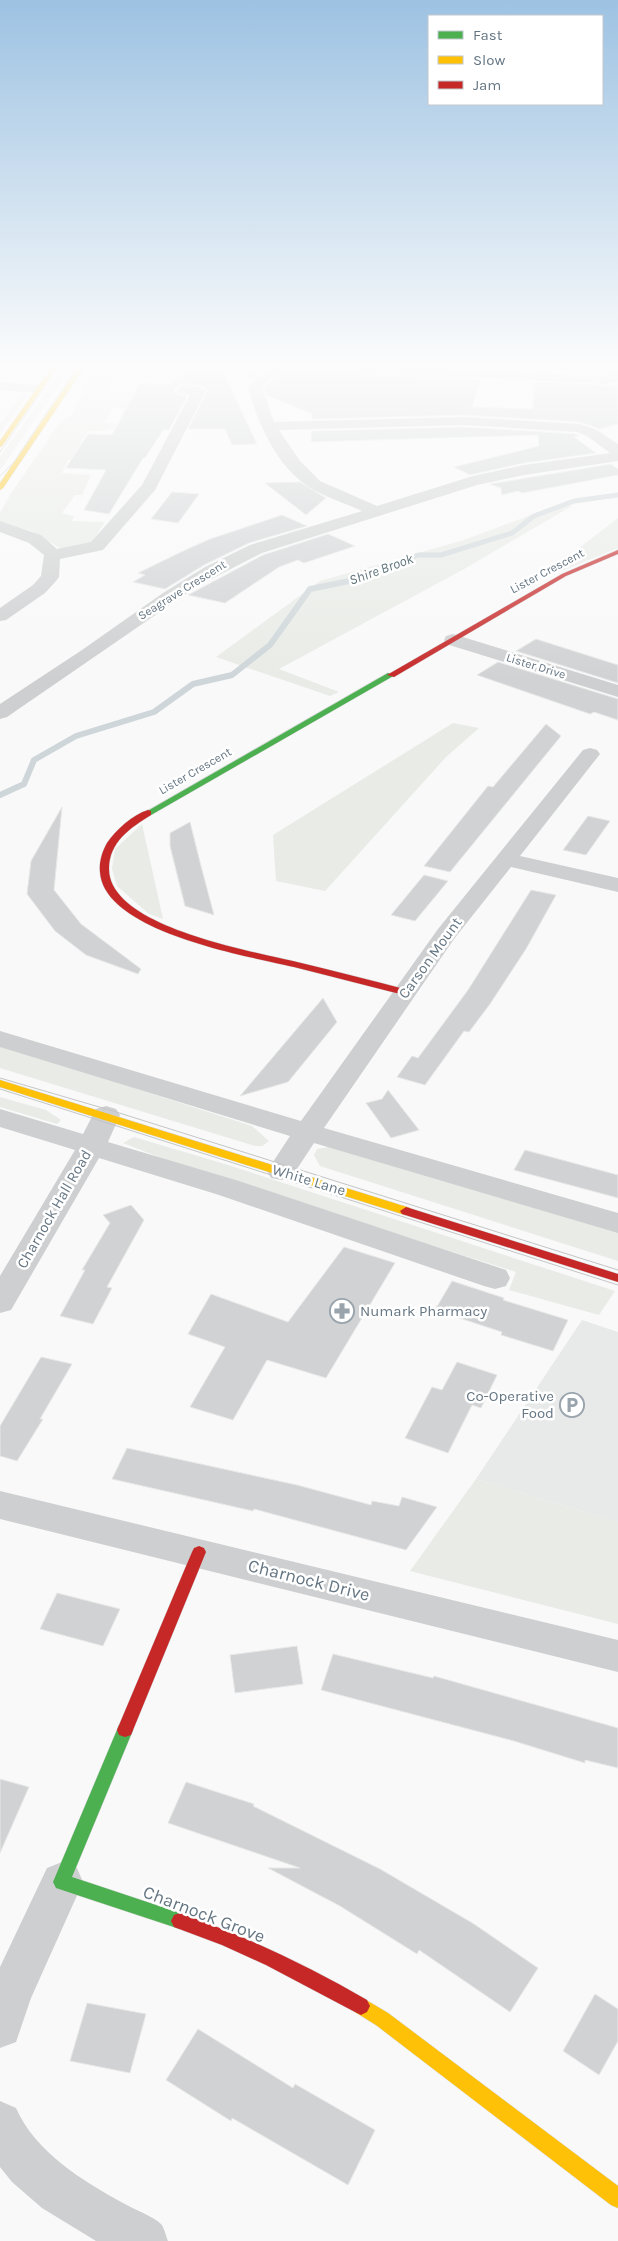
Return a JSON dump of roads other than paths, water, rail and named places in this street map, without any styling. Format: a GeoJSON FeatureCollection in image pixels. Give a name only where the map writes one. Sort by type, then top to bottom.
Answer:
{"type":"FeatureCollection","features":[{"type":"Feature","properties":{"kind":"main road"},"geometry":{"type":"LineString","coordinates":[[0,488],[12,470]]}},
{"type":"Feature","properties":{"kind":"main road","name":"Lister Crescent"},"geometry":{"type":"LineString","coordinates":[[404,992],[183,936],[130,912],[108,888],[102,876],[105,855],[116,837],[135,821],[564,575],[618,552]]}},
{"type":"Feature","properties":{"kind":"main road","name":"White Lane"},"geometry":{"type":"LineString","coordinates":[[0,1083],[618,1278]]}},
{"type":"Feature","properties":{"kind":"main road"},"geometry":{"type":"LineString","coordinates":[[62,1882],[199,1552]]}},
{"type":"Feature","properties":{"kind":"main road","name":"Charnock Grove"},"geometry":{"type":"LineString","coordinates":[[62,1882],[195,1926],[319,1982],[382,2018],[618,2198]]}},
{"type":"Feature","properties":{"kind":"street"},"geometry":{"type":"LineString","coordinates":[[52,555],[88,550],[97,546],[149,487],[158,470]]}},
{"type":"Feature","properties":{"kind":"street"},"geometry":{"type":"LineString","coordinates":[[300,470],[315,484],[376,510]]}},
{"type":"Feature","properties":{"kind":"street","name":"Seagrave Crescent"},"geometry":{"type":"LineString","coordinates":[[0,713],[88,654],[176,590],[226,561],[256,549],[376,510],[498,475],[532,470]]}},
{"type":"Feature","properties":{"kind":"street"},"geometry":{"type":"LineString","coordinates":[[0,526],[36,539],[48,548],[52,555],[50,578],[39,589],[0,616]]}},
{"type":"Feature","properties":{"kind":"street","name":"Lister Drive"},"geometry":{"type":"LineString","coordinates":[[453,640],[618,691]]}},
{"type":"Feature","properties":{"kind":"street","name":"Carson Mount"},"geometry":{"type":"LineString","coordinates":[[281,1171],[404,992],[504,859],[590,754]]}},
{"type":"Feature","properties":{"kind":"street"},"geometry":{"type":"LineString","coordinates":[[504,859],[618,885]]}},
{"type":"Feature","properties":{"kind":"street"},"geometry":{"type":"LineString","coordinates":[[0,1039],[306,1132],[618,1223]]}},
{"type":"Feature","properties":{"kind":"street","name":"Charnock Hall Road"},"geometry":{"type":"LineString","coordinates":[[0,1302],[92,1146],[106,1115]]}},
{"type":"Feature","properties":{"kind":"street"},"geometry":{"type":"LineString","coordinates":[[0,1118],[229,1188],[495,1278]]}},
{"type":"Feature","properties":{"kind":"street","name":"Charnock Drive"},"geometry":{"type":"LineString","coordinates":[[0,1504],[618,1656]]}},
{"type":"Feature","properties":{"kind":"street"},"geometry":{"type":"LineString","coordinates":[[0,2026],[10,1994],[62,1882]]}},
{"type":"Feature","properties":{"kind":"street"},"geometry":{"type":"LineString","coordinates":[[0,2124],[2,2132],[25,2162],[64,2197],[144,2241]]}},
{"type":"Feature","properties":{"kind":"waterway","name":"Shire Brook"},"geometry":{"type":"LineString","coordinates":[[368,575],[418,555],[441,555],[512,533],[534,516],[574,501],[618,495]]}},
{"type":"Feature","properties":{"kind":"waterway","name":"Shire Brook"},"geometry":{"type":"LineString","coordinates":[[0,795],[24,784],[34,760],[76,736],[154,712],[193,684],[232,675],[270,645],[310,589],[359,579],[372,574]]}},
{"type":"Feature","properties":{"kind":"tram line"},"geometry":{"type":"LineString","coordinates":[[0,476],[6,470]]}},
{"type":"Feature","properties":{"kind":"tram line"},"geometry":{"type":"LineString","coordinates":[[0,1078],[113,1111],[618,1270]]}},
{"type":"Feature","properties":{"kind":"tram line"},"geometry":{"type":"LineString","coordinates":[[0,1089],[618,1285]]}},
{"type":"Feature","properties":{"kind":"place","name":"Numark Pharmacy"},"geometry":{"type":"Point","coordinates":[342,1311]}},
{"type":"Feature","properties":{"kind":"place","name":"Co-Operative Food"},"geometry":{"type":"Point","coordinates":[572,1405]}}]}
